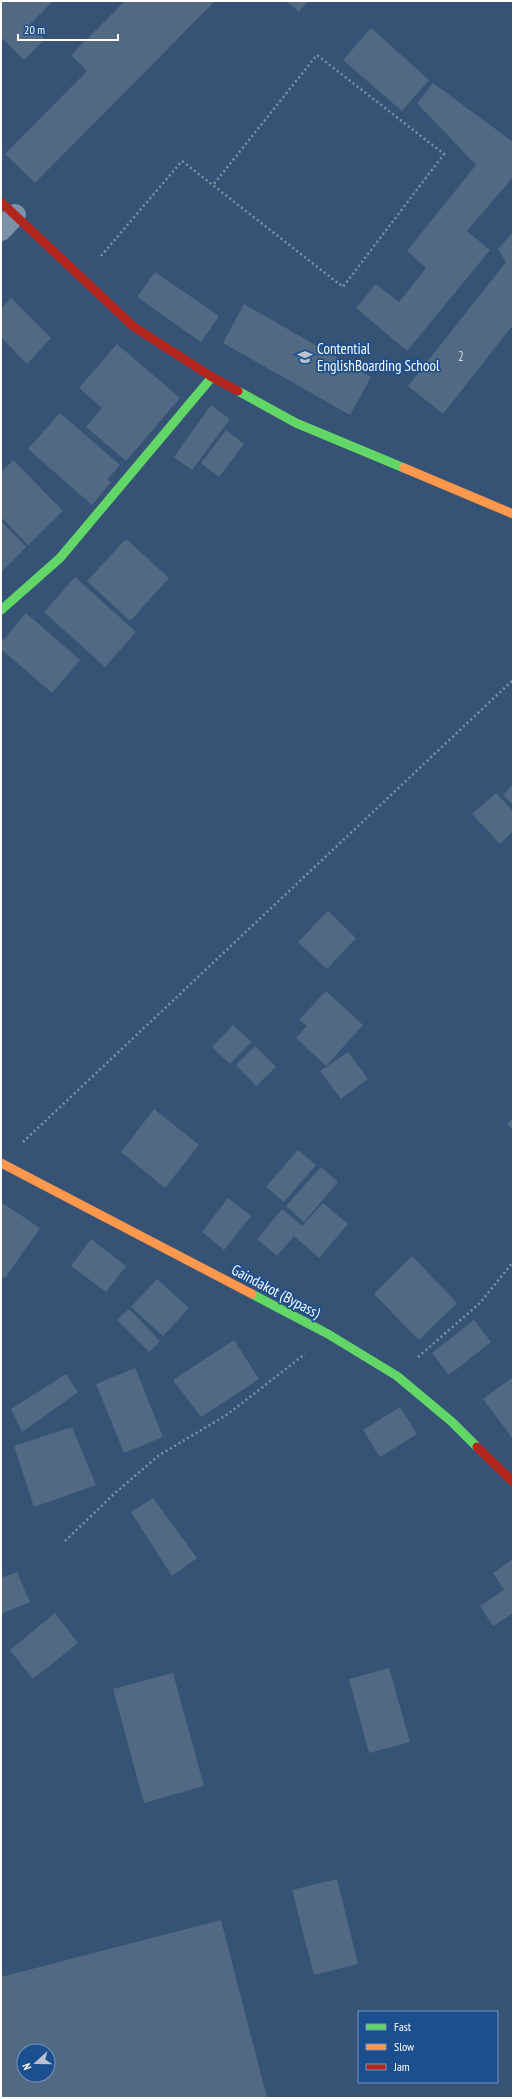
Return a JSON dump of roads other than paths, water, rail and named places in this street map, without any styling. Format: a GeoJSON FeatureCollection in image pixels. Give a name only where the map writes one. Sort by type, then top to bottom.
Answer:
{"type":"FeatureCollection","features":[{"type":"Feature","properties":{"kind":"street"},"geometry":{"type":"LineString","coordinates":[[6,215],[82,278],[134,327],[212,377],[296,423],[513,514]]}},
{"type":"Feature","properties":{"kind":"street"},"geometry":{"type":"LineString","coordinates":[[1,610],[60,558],[212,377]]}},
{"type":"Feature","properties":{"kind":"street","name":"Gaindakot (Bypass)"},"geometry":{"type":"LineString","coordinates":[[1,1163],[328,1334],[397,1376],[452,1422],[513,1482]]}},
{"type":"Feature","properties":{"kind":"place","name":"Contential EnglishBoarding School"},"geometry":{"type":"Point","coordinates":[305,357]}}]}
